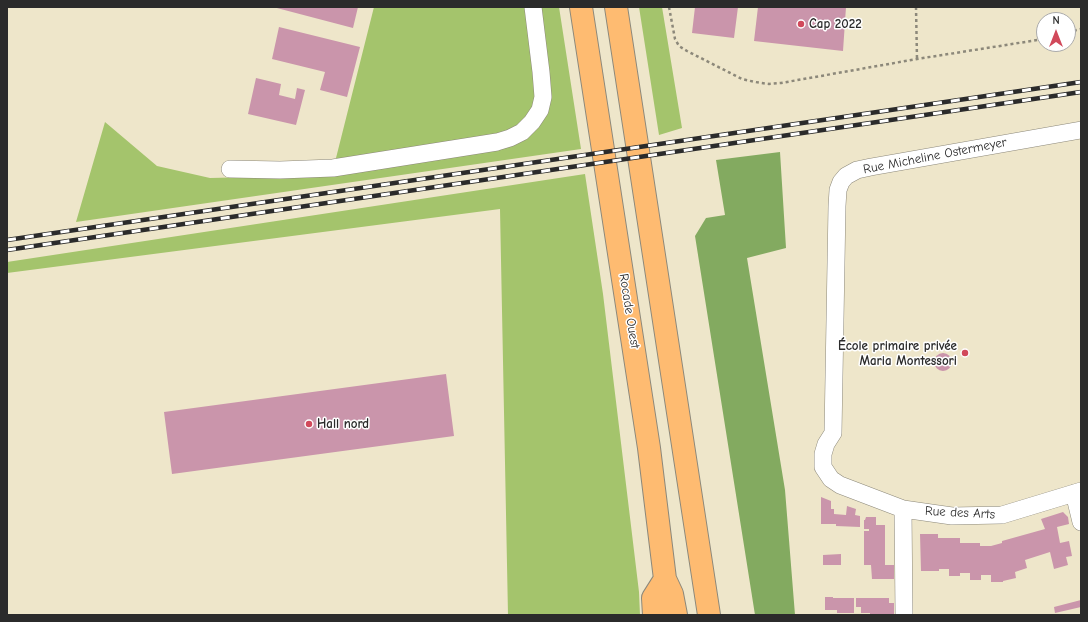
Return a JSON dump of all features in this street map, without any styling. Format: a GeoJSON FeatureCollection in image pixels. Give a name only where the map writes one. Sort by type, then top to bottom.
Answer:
{"type":"FeatureCollection","features":[{"type":"Feature","properties":{"kind":"highway","name":"Rocade Ouest"},"geometry":{"type":"LineString","coordinates":[[581,7],[649,448],[665,579],[672,594],[676,615]]}},
{"type":"Feature","properties":{"kind":"highway"},"geometry":{"type":"LineString","coordinates":[[616,7],[709,615]]}},
{"type":"Feature","properties":{"kind":"highway"},"geometry":{"type":"LineString","coordinates":[[654,615],[653,598],[665,579]]}},
{"type":"Feature","properties":{"kind":"street"},"geometry":{"type":"LineString","coordinates":[[230,169],[280,170],[333,168],[489,143],[510,138],[522,132],[532,122],[540,110],[543,98],[533,7]]}},
{"type":"Feature","properties":{"kind":"street","name":"Rue Micheline Ostermeyer"},"geometry":{"type":"LineString","coordinates":[[840,485],[831,479],[823,467],[823,454],[826,444],[833,432],[837,206],[838,190],[841,182],[846,176],[857,170],[1081,130]]}},
{"type":"Feature","properties":{"kind":"street","name":"Rue des Arts"},"geometry":{"type":"LineString","coordinates":[[840,485],[903,509],[952,516],[1002,516],[1077,492]]}},
{"type":"Feature","properties":{"kind":"street"},"geometry":{"type":"LineString","coordinates":[[1077,492],[1081,522]]}},
{"type":"Feature","properties":{"kind":"street"},"geometry":{"type":"LineString","coordinates":[[903,509],[904,615]]}},
{"type":"Feature","properties":{"kind":"path"},"geometry":{"type":"LineString","coordinates":[[669,7],[675,39],[679,46],[742,80],[769,84],[781,84],[918,59],[1036,40]]}},
{"type":"Feature","properties":{"kind":"path"},"geometry":{"type":"LineString","coordinates":[[916,7],[918,59]]}},
{"type":"Feature","properties":{"kind":"green space"},"geometry":{"type":"Polygon","coordinates":[[[374,7],[559,7],[581,149],[76,222],[105,122],[157,166],[210,178],[338,175],[336,158],[374,7]]]}},
{"type":"Feature","properties":{"kind":"green space"},"geometry":{"type":"Polygon","coordinates":[[[639,7],[662,7],[682,128],[659,135],[639,7]]]}},
{"type":"Feature","properties":{"kind":"green space"},"geometry":{"type":"Polygon","coordinates":[[[780,152],[786,248],[747,258],[785,490],[795,615],[755,615],[695,236],[706,218],[725,215],[716,160],[780,152]]]}},
{"type":"Feature","properties":{"kind":"green space"},"geometry":{"type":"Polygon","coordinates":[[[585,174],[603,294],[639,592],[640,615],[508,615],[500,209],[7,273],[7,262],[585,174]]]}},
{"type":"Feature","properties":{"kind":"building"},"geometry":{"type":"Polygon","coordinates":[[[273,7],[358,7],[353,28],[273,7]]]}},
{"type":"Feature","properties":{"kind":"building"},"geometry":{"type":"Polygon","coordinates":[[[695,7],[738,7],[734,38],[692,33],[695,7]]]}},
{"type":"Feature","properties":{"kind":"building","name":"Cap 2022"},"geometry":{"type":"Polygon","coordinates":[[[758,7],[846,7],[843,51],[754,41],[758,7]]]}},
{"type":"Feature","properties":{"kind":"building"},"geometry":{"type":"Polygon","coordinates":[[[279,27],[360,47],[347,97],[320,90],[325,72],[272,59],[279,27]]]}},
{"type":"Feature","properties":{"kind":"building"},"geometry":{"type":"Polygon","coordinates":[[[256,78],[281,84],[279,95],[295,99],[297,88],[305,90],[296,125],[248,114],[256,78]]]}},
{"type":"Feature","properties":{"kind":"building"},"geometry":{"type":"Polygon","coordinates":[[[943,353],[949,356],[952,362],[949,368],[943,371],[937,368],[934,362],[937,356],[943,353]]]}},
{"type":"Feature","properties":{"kind":"building","name":"Hall nord"},"geometry":{"type":"Polygon","coordinates":[[[446,374],[454,436],[172,474],[164,412],[446,374]]]}},
{"type":"Feature","properties":{"kind":"building"},"geometry":{"type":"Polygon","coordinates":[[[821,497],[831,501],[831,509],[834,509],[834,514],[846,515],[847,506],[856,509],[855,515],[860,516],[860,527],[821,524],[821,497]]]}},
{"type":"Feature","properties":{"kind":"building"},"geometry":{"type":"Polygon","coordinates":[[[1063,512],[1068,517],[1069,524],[1057,527],[1060,543],[1069,541],[1072,556],[1066,557],[1068,565],[1054,569],[1050,552],[1025,560],[1027,568],[1015,572],[1016,578],[1003,582],[991,582],[991,575],[981,575],[981,580],[970,580],[970,573],[960,573],[960,576],[949,576],[949,569],[939,569],[939,571],[921,571],[920,534],[938,534],[938,538],[960,538],[960,543],[980,543],[980,546],[991,546],[1002,543],[1002,541],[1045,529],[1041,519],[1063,512]]]}},
{"type":"Feature","properties":{"kind":"building"},"geometry":{"type":"Polygon","coordinates":[[[866,517],[876,517],[876,525],[885,525],[885,565],[894,565],[894,579],[872,579],[871,565],[864,565],[864,531],[869,531],[869,529],[864,529],[864,520],[866,517]]]}},
{"type":"Feature","properties":{"kind":"building"},"geometry":{"type":"Polygon","coordinates":[[[841,554],[841,565],[823,565],[823,555],[841,554]]]}},
{"type":"Feature","properties":{"kind":"building"},"geometry":{"type":"Polygon","coordinates":[[[825,597],[854,598],[854,613],[837,613],[837,610],[825,610],[825,597]]]}},
{"type":"Feature","properties":{"kind":"building"},"geometry":{"type":"Polygon","coordinates":[[[856,598],[889,598],[889,603],[894,603],[894,614],[861,613],[861,607],[856,607],[856,598]]]}},
{"type":"Feature","properties":{"kind":"building"},"geometry":{"type":"Polygon","coordinates":[[[1081,600],[1081,607],[1055,613],[1054,607],[1081,600]]]}},
{"type":"Feature","properties":{"kind":"railway"},"geometry":{"type":"LineString","coordinates":[[7,240],[1081,82]]}},
{"type":"Feature","properties":{"kind":"railway"},"geometry":{"type":"LineString","coordinates":[[7,250],[1081,92]]}},
{"type":"Feature","properties":{"kind":"place","name":"Cap 2022"},"geometry":{"type":"Point","coordinates":[801,24]}},
{"type":"Feature","properties":{"kind":"place","name":"École primaire privée Maria Montessori"},"geometry":{"type":"Point","coordinates":[965,353]}},
{"type":"Feature","properties":{"kind":"place","name":"Hall nord"},"geometry":{"type":"Point","coordinates":[309,424]}}]}
